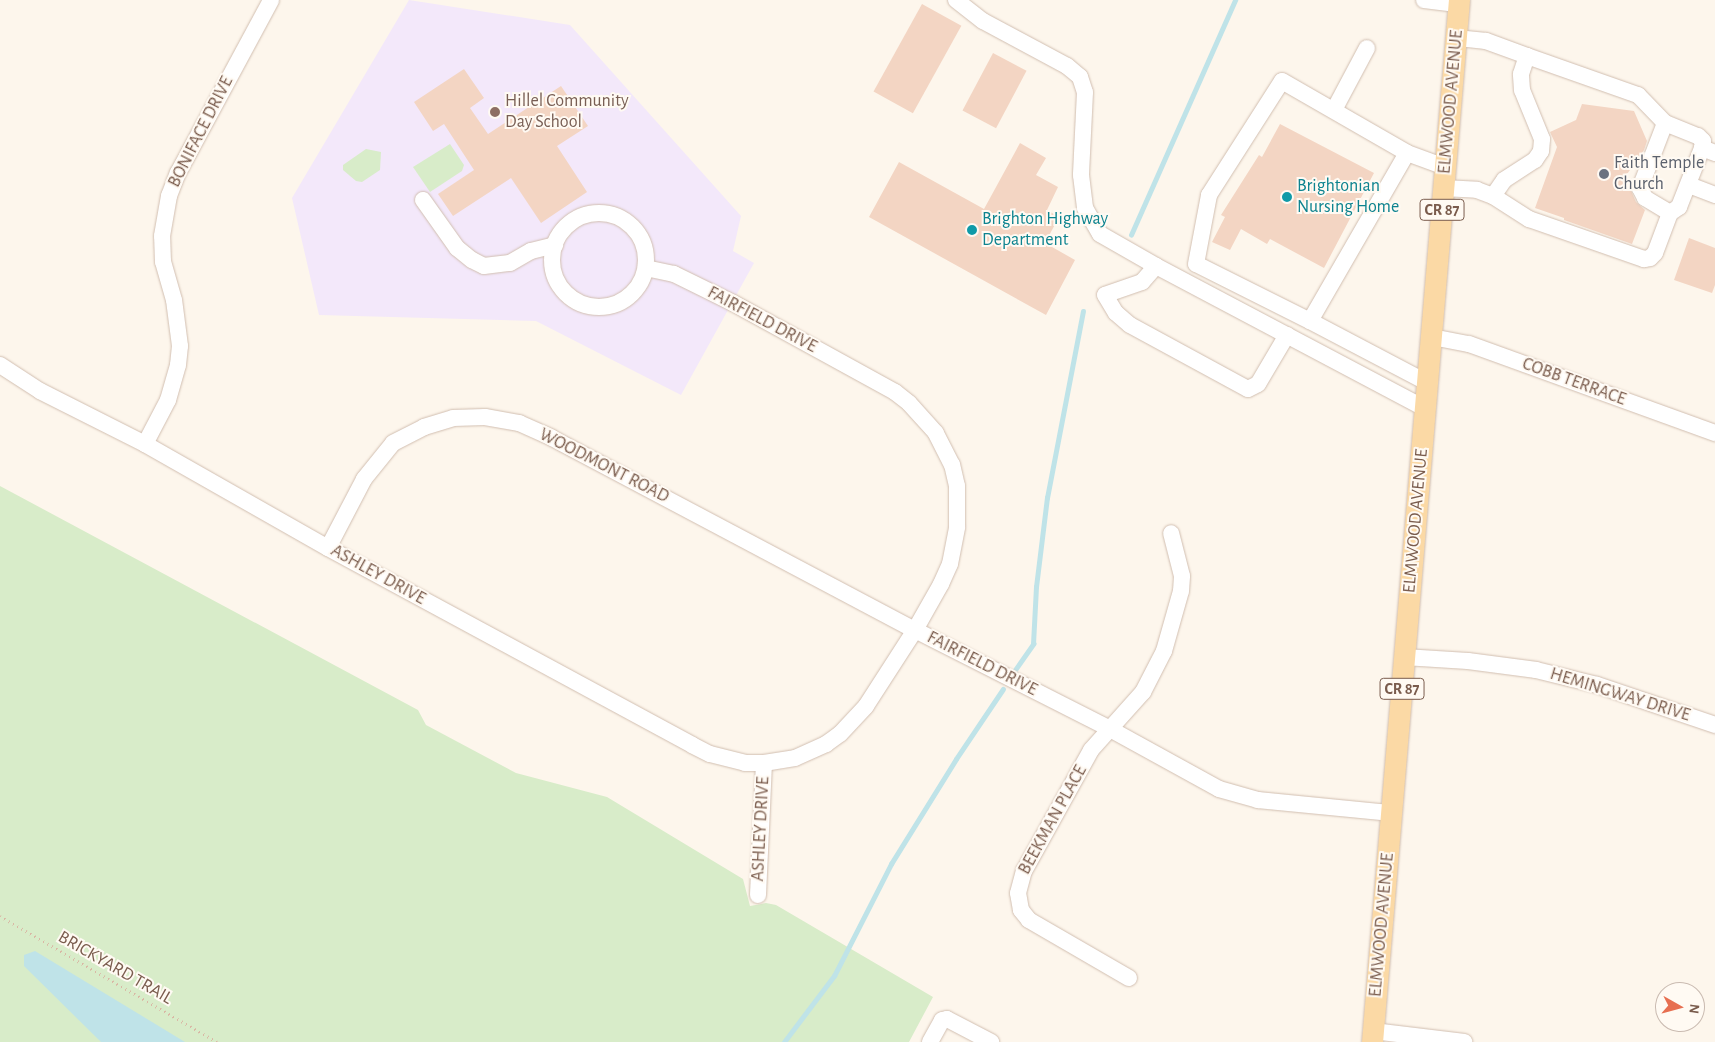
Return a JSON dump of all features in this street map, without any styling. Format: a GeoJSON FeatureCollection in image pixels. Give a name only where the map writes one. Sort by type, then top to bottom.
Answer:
{"type":"FeatureCollection","features":[{"type":"Feature","properties":{"kind":"main road","name":"ELMWOOD AVENUE"},"geometry":{"type":"LineString","coordinates":[[1373,1036],[1459,2]]}},
{"type":"Feature","properties":{"kind":"street","name":"BONIFACE DRIVE"},"geometry":{"type":"LineString","coordinates":[[145,444],[171,392],[180,346],[174,300],[163,262],[162,236],[169,196],[178,173],[271,0]]}},
{"type":"Feature","properties":{"kind":"street"},"geometry":{"type":"LineString","coordinates":[[956,0],[984,21],[1067,66],[1080,77],[1086,92],[1081,175],[1085,208],[1100,234],[1156,266],[1426,409]]}},
{"type":"Feature","properties":{"kind":"street"},"geometry":{"type":"LineString","coordinates":[[1424,0],[1459,2]]}},
{"type":"Feature","properties":{"kind":"street"},"geometry":{"type":"LineString","coordinates":[[1428,383],[1310,320],[1196,264],[1209,195],[1282,80],[1407,153],[1444,178],[1493,196],[1529,219],[1644,259],[1650,258],[1655,253],[1670,212],[1679,207],[1708,150],[1698,136],[1665,124],[1638,94],[1486,41],[1456,38]]}},
{"type":"Feature","properties":{"kind":"street"},"geometry":{"type":"LineString","coordinates":[[1334,110],[1367,48]]}},
{"type":"Feature","properties":{"kind":"street"},"geometry":{"type":"LineString","coordinates":[[1493,196],[1504,180],[1535,160],[1541,150],[1542,139],[1522,90],[1521,74],[1527,56]]}},
{"type":"Feature","properties":{"kind":"street"},"geometry":{"type":"LineString","coordinates":[[1665,124],[1640,188],[1646,198],[1670,212]]}},
{"type":"Feature","properties":{"kind":"street"},"geometry":{"type":"LineString","coordinates":[[1310,320],[1407,153]]}},
{"type":"Feature","properties":{"kind":"street"},"geometry":{"type":"LineString","coordinates":[[1689,185],[1715,195]]}},
{"type":"Feature","properties":{"kind":"street"},"geometry":{"type":"LineString","coordinates":[[423,200],[456,248],[484,266],[510,263],[531,250],[554,244]]}},
{"type":"Feature","properties":{"kind":"street"},"geometry":{"type":"LineString","coordinates":[[604,213],[619,216],[632,225],[642,238],[646,253],[646,268],[642,282],[633,294],[622,302],[602,307],[581,304],[569,297],[559,286],[554,273],[552,259],[554,244],[562,231],[574,220],[588,214],[604,213]]}},
{"type":"Feature","properties":{"kind":"street"},"geometry":{"type":"LineString","coordinates":[[1156,266],[1142,282],[1105,295],[1116,313],[1130,325],[1248,389],[1258,384],[1287,335]]}},
{"type":"Feature","properties":{"kind":"street","name":"FAIRFIELD DRIVE"},"geometry":{"type":"LineString","coordinates":[[646,268],[674,274],[733,303],[895,392],[924,418],[936,433],[952,465],[957,486],[957,527],[950,564],[915,630],[1110,729],[1198,780],[1236,795],[1285,804],[1391,813]]}},
{"type":"Feature","properties":{"kind":"street","name":"COBB TERRACE"},"geometry":{"type":"LineString","coordinates":[[1432,337],[1470,344],[1715,434]]}},
{"type":"Feature","properties":{"kind":"street","name":"ASHLEY DRIVE"},"geometry":{"type":"LineString","coordinates":[[0,365],[40,391],[145,444],[328,548],[692,745],[728,760],[764,763],[795,758],[826,744],[840,734],[866,706],[915,630]]}},
{"type":"Feature","properties":{"kind":"street","name":"WOODMONT ROAD"},"geometry":{"type":"LineString","coordinates":[[328,548],[364,479],[393,443],[424,427],[453,418],[486,417],[519,423],[552,438],[915,630]]}},
{"type":"Feature","properties":{"kind":"street","name":"BEEKMAN PLACE"},"geometry":{"type":"LineString","coordinates":[[1128,978],[1029,920],[1021,910],[1018,893],[1024,871],[1091,750],[1143,692],[1164,651],[1181,591],[1182,576],[1171,533]]}},
{"type":"Feature","properties":{"kind":"street","name":"HEMINGWAY DRIVE"},"geometry":{"type":"LineString","coordinates":[[1404,657],[1468,660],[1536,670],[1597,685],[1715,725]]}},
{"type":"Feature","properties":{"kind":"street","name":"ASHLEY DRIVE"},"geometry":{"type":"LineString","coordinates":[[758,895],[764,763]]}},
{"type":"Feature","properties":{"kind":"street"},"geometry":{"type":"LineString","coordinates":[[930,1042],[942,1020],[947,1019],[965,1036],[991,1042]]}},
{"type":"Feature","properties":{"kind":"street"},"geometry":{"type":"LineString","coordinates":[[1373,1036],[1464,1042]]}},
{"type":"Feature","properties":{"kind":"path","name":"BRICKYARD TRAIL"},"geometry":{"type":"LineString","coordinates":[[0,916],[217,1042]]}},
{"type":"Feature","properties":{"kind":"shaded area","name":"Hillel Community Day School"},"geometry":{"type":"Polygon","coordinates":[[[409,0],[570,25],[741,216],[733,251],[754,263],[681,395],[536,321],[319,315],[292,198],[409,0]]]}},
{"type":"Feature","properties":{"kind":"green space"},"geometry":{"type":"Polygon","coordinates":[[[450,144],[464,165],[462,171],[430,192],[413,167],[450,144]]]}},
{"type":"Feature","properties":{"kind":"green space"},"geometry":{"type":"Polygon","coordinates":[[[366,149],[381,152],[380,170],[362,182],[356,181],[343,170],[343,165],[366,149]]]}},
{"type":"Feature","properties":{"kind":"green space"},"geometry":{"type":"Polygon","coordinates":[[[0,486],[418,710],[426,725],[516,773],[607,797],[743,879],[750,906],[766,903],[776,905],[933,997],[909,1042],[0,1042],[0,486]]]}},
{"type":"Feature","properties":{"kind":"water"},"geometry":{"type":"Polygon","coordinates":[[[35,951],[185,1042],[101,1042],[24,966],[24,955],[35,951]]]}},
{"type":"Feature","properties":{"kind":"building"},"geometry":{"type":"Polygon","coordinates":[[[922,4],[961,26],[913,113],[874,91],[922,4]]]}},
{"type":"Feature","properties":{"kind":"building"},"geometry":{"type":"Polygon","coordinates":[[[993,53],[1027,71],[996,128],[962,110],[993,53]]]}},
{"type":"Feature","properties":{"kind":"building"},"geometry":{"type":"Polygon","coordinates":[[[464,69],[484,98],[470,108],[488,134],[561,86],[588,126],[557,146],[587,192],[541,223],[511,178],[453,216],[438,194],[474,170],[444,124],[433,131],[414,102],[464,69]]]}},
{"type":"Feature","properties":{"kind":"building","name":"Faith Temple Church"},"geometry":{"type":"Polygon","coordinates":[[[1582,104],[1634,111],[1647,141],[1644,150],[1625,177],[1636,202],[1645,210],[1632,244],[1535,208],[1557,147],[1550,132],[1576,120],[1582,104]]]}},
{"type":"Feature","properties":{"kind":"building","name":"Brightonian Nursing Home"},"geometry":{"type":"Polygon","coordinates":[[[1280,124],[1374,173],[1324,268],[1270,239],[1267,244],[1241,229],[1230,250],[1212,242],[1225,217],[1221,215],[1259,155],[1262,157],[1280,124]]]}},
{"type":"Feature","properties":{"kind":"building","name":"Brighton Highway Department"},"geometry":{"type":"Polygon","coordinates":[[[1020,143],[1046,158],[1036,175],[1058,187],[1047,210],[1059,217],[1045,243],[1075,260],[1046,315],[869,217],[899,162],[984,209],[1020,143]]]}},
{"type":"Feature","properties":{"kind":"building"},"geometry":{"type":"Polygon","coordinates":[[[1689,238],[1715,248],[1715,285],[1712,293],[1674,280],[1689,238]]]}},
{"type":"Feature","properties":{"kind":"waterway"},"geometry":{"type":"LineString","coordinates":[[1131,235],[1235,0]]}},
{"type":"Feature","properties":{"kind":"waterway"},"geometry":{"type":"LineString","coordinates":[[1015,670],[1033,644],[1036,587],[1047,498],[1083,311]]}},
{"type":"Feature","properties":{"kind":"waterway"},"geometry":{"type":"LineString","coordinates":[[784,1042],[834,976],[891,864],[956,759],[1003,689]]}},
{"type":"Feature","properties":{"kind":"place","name":"Hillel Community Day School"},"geometry":{"type":"Point","coordinates":[495,112]}},
{"type":"Feature","properties":{"kind":"place","name":"Faith Temple Church"},"geometry":{"type":"Point","coordinates":[1604,174]}},
{"type":"Feature","properties":{"kind":"place","name":"Brightonian Nursing Home"},"geometry":{"type":"Point","coordinates":[1287,197]}},
{"type":"Feature","properties":{"kind":"place","name":"Brighton Highway Department"},"geometry":{"type":"Point","coordinates":[972,230]}}]}
